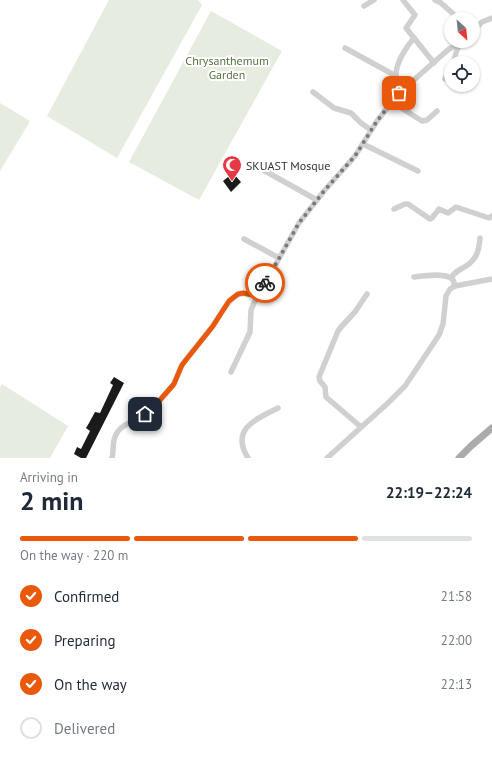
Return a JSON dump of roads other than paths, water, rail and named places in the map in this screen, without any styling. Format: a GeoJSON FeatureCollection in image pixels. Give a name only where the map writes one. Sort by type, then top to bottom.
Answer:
{"type":"FeatureCollection","features":[{"type":"Feature","properties":{"kind":"main road"},"geometry":{"type":"LineString","coordinates":[[459,458],[492,428]]}},
{"type":"Feature","properties":{"kind":"street"},"geometry":{"type":"LineString","coordinates":[[364,6],[374,0]]}},
{"type":"Feature","properties":{"kind":"street"},"geometry":{"type":"LineString","coordinates":[[403,0],[415,14],[415,17],[406,28],[434,63]]}},
{"type":"Feature","properties":{"kind":"street"},"geometry":{"type":"LineString","coordinates":[[436,0],[451,12]]}},
{"type":"Feature","properties":{"kind":"street"},"geometry":{"type":"LineString","coordinates":[[480,24],[492,18]]}},
{"type":"Feature","properties":{"kind":"street"},"geometry":{"type":"LineString","coordinates":[[399,93],[396,76],[402,56],[409,43],[414,38]]}},
{"type":"Feature","properties":{"kind":"street"},"geometry":{"type":"LineString","coordinates":[[345,48],[396,76]]}},
{"type":"Feature","properties":{"kind":"street"},"geometry":{"type":"LineString","coordinates":[[231,372],[250,332],[251,310],[257,296],[299,223],[355,156],[377,121],[399,93],[450,48]]}},
{"type":"Feature","properties":{"kind":"street"},"geometry":{"type":"LineString","coordinates":[[313,92],[334,108],[351,113],[371,130]]}},
{"type":"Feature","properties":{"kind":"street"},"geometry":{"type":"LineString","coordinates":[[392,102],[422,121],[427,120],[437,111]]}},
{"type":"Feature","properties":{"kind":"street"},"geometry":{"type":"LineString","coordinates":[[363,144],[418,171]]}},
{"type":"Feature","properties":{"kind":"street"},"geometry":{"type":"LineString","coordinates":[[265,171],[317,200]]}},
{"type":"Feature","properties":{"kind":"street"},"geometry":{"type":"LineString","coordinates":[[394,209],[408,204],[430,219],[439,208],[449,213],[456,207],[489,218],[492,216]]}},
{"type":"Feature","properties":{"kind":"street"},"geometry":{"type":"LineString","coordinates":[[451,278],[455,272],[470,263],[479,252],[480,238]]}},
{"type":"Feature","properties":{"kind":"street"},"geometry":{"type":"LineString","coordinates":[[244,239],[279,258]]}},
{"type":"Feature","properties":{"kind":"street"},"geometry":{"type":"LineString","coordinates":[[414,277],[431,275],[446,276],[451,278],[454,282],[454,286]]}},
{"type":"Feature","properties":{"kind":"street"},"geometry":{"type":"LineString","coordinates":[[327,458],[405,386],[439,335],[446,296],[450,289],[454,286],[492,278]]}},
{"type":"Feature","properties":{"kind":"street"},"geometry":{"type":"LineString","coordinates":[[112,458],[113,444],[118,431],[122,427],[145,414],[164,396],[174,384],[182,365],[213,326],[229,301],[238,294],[243,293],[257,296]]}},
{"type":"Feature","properties":{"kind":"street"},"geometry":{"type":"LineString","coordinates":[[361,427],[326,397],[325,387],[320,381],[319,377],[338,332],[355,312],[367,294]]}},
{"type":"Feature","properties":{"kind":"street"},"geometry":{"type":"LineString","coordinates":[[248,458],[242,439],[244,429],[248,425],[278,408]]}},
{"type":"Feature","properties":{"kind":"place","name":"SKUAST Mosque"},"geometry":{"type":"Point","coordinates":[232,182]}},
{"type":"Feature","properties":{"kind":"park label","name":"Chrysanthemum Garden"},"geometry":{"type":"Point","coordinates":[227,67]}}]}
